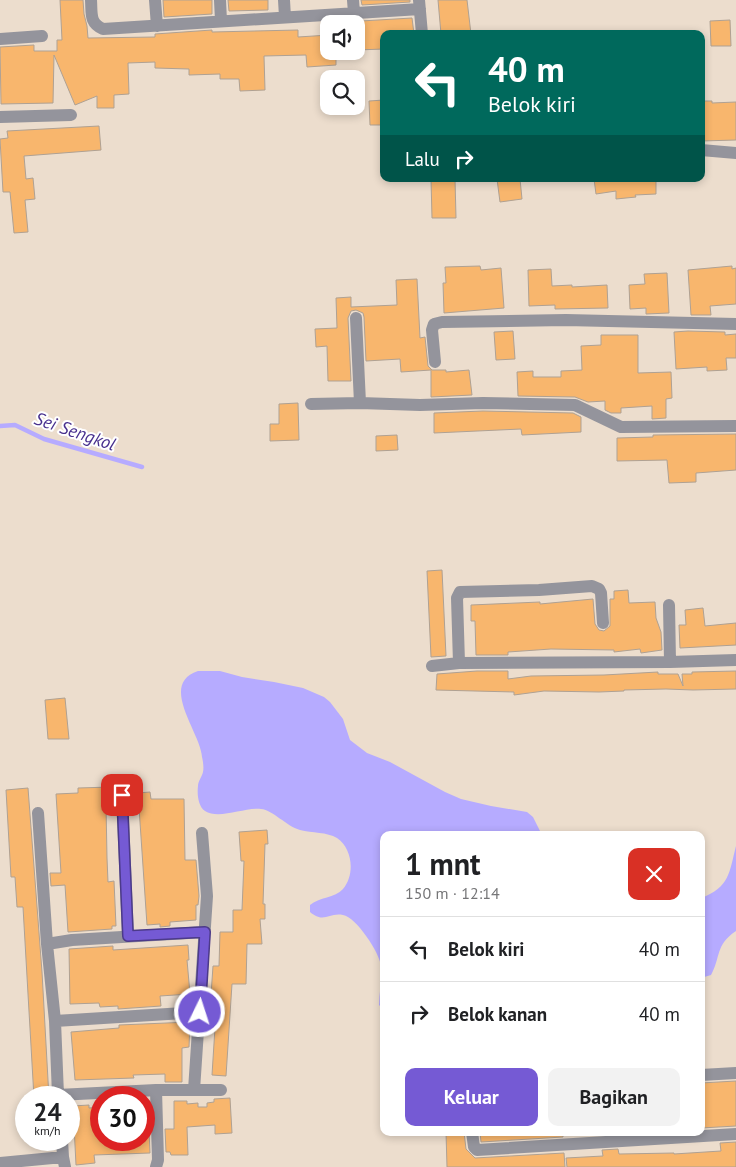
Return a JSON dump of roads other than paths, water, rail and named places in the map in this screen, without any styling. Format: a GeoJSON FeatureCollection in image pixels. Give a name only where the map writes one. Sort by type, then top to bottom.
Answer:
{"type":"FeatureCollection","features":[{"type":"Feature","properties":{"kind":"street"},"geometry":{"type":"LineString","coordinates":[[91,0],[92,20],[95,26],[102,29],[285,17],[353,6],[420,4],[422,30]]}},
{"type":"Feature","properties":{"kind":"street"},"geometry":{"type":"LineString","coordinates":[[155,0],[157,26]]}},
{"type":"Feature","properties":{"kind":"street"},"geometry":{"type":"LineString","coordinates":[[220,0],[221,21]]}},
{"type":"Feature","properties":{"kind":"street"},"geometry":{"type":"LineString","coordinates":[[284,0],[285,17]]}},
{"type":"Feature","properties":{"kind":"street"},"geometry":{"type":"LineString","coordinates":[[0,39],[42,36]]}},
{"type":"Feature","properties":{"kind":"street"},"geometry":{"type":"LineString","coordinates":[[0,117],[71,115]]}},
{"type":"Feature","properties":{"kind":"street"},"geometry":{"type":"LineString","coordinates":[[705,150],[736,153]]}},
{"type":"Feature","properties":{"kind":"street"},"geometry":{"type":"LineString","coordinates":[[356,318],[360,403]]}},
{"type":"Feature","properties":{"kind":"street"},"geometry":{"type":"LineString","coordinates":[[435,362],[432,330],[434,324],[442,322],[566,320],[736,324]]}},
{"type":"Feature","properties":{"kind":"street"},"geometry":{"type":"LineString","coordinates":[[310,404],[420,405],[483,403],[575,405],[620,427],[736,426]]}},
{"type":"Feature","properties":{"kind":"street"},"geometry":{"type":"LineString","coordinates":[[459,663],[457,598],[460,592],[539,590],[592,586],[599,588],[601,594],[603,623]]}},
{"type":"Feature","properties":{"kind":"street"},"geometry":{"type":"LineString","coordinates":[[669,605],[670,662]]}},
{"type":"Feature","properties":{"kind":"street"},"geometry":{"type":"LineString","coordinates":[[432,666],[459,663],[736,660]]}},
{"type":"Feature","properties":{"kind":"street"},"geometry":{"type":"LineString","coordinates":[[122,795],[128,936]]}},
{"type":"Feature","properties":{"kind":"street"},"geometry":{"type":"LineString","coordinates":[[38,813],[58,1086]]}},
{"type":"Feature","properties":{"kind":"street"},"geometry":{"type":"LineString","coordinates":[[194,1090],[207,896],[202,833]]}},
{"type":"Feature","properties":{"kind":"street"},"geometry":{"type":"LineString","coordinates":[[48,944],[72,940],[205,932]]}},
{"type":"Feature","properties":{"kind":"street"},"geometry":{"type":"LineString","coordinates":[[55,1021],[200,1012]]}},
{"type":"Feature","properties":{"kind":"street"},"geometry":{"type":"LineString","coordinates":[[705,1075],[736,1073]]}},
{"type":"Feature","properties":{"kind":"street"},"geometry":{"type":"LineString","coordinates":[[80,1095],[156,1090],[221,1090]]}},
{"type":"Feature","properties":{"kind":"street"},"geometry":{"type":"LineString","coordinates":[[156,1090],[158,1160],[156,1167]]}},
{"type":"Feature","properties":{"kind":"street"},"geometry":{"type":"LineString","coordinates":[[705,1136],[736,1134]]}},
{"type":"Feature","properties":{"kind":"street"},"geometry":{"type":"LineString","coordinates":[[472,1136],[472,1142],[477,1150],[704,1136]]}},
{"type":"Feature","properties":{"kind":"street"},"geometry":{"type":"LineString","coordinates":[[0,1163],[64,1162]]}},
{"type":"Feature","properties":{"kind":"waterway","name":"Sei Sengkol"},"geometry":{"type":"LineString","coordinates":[[0,426],[15,425],[44,439],[142,467]]}}]}
